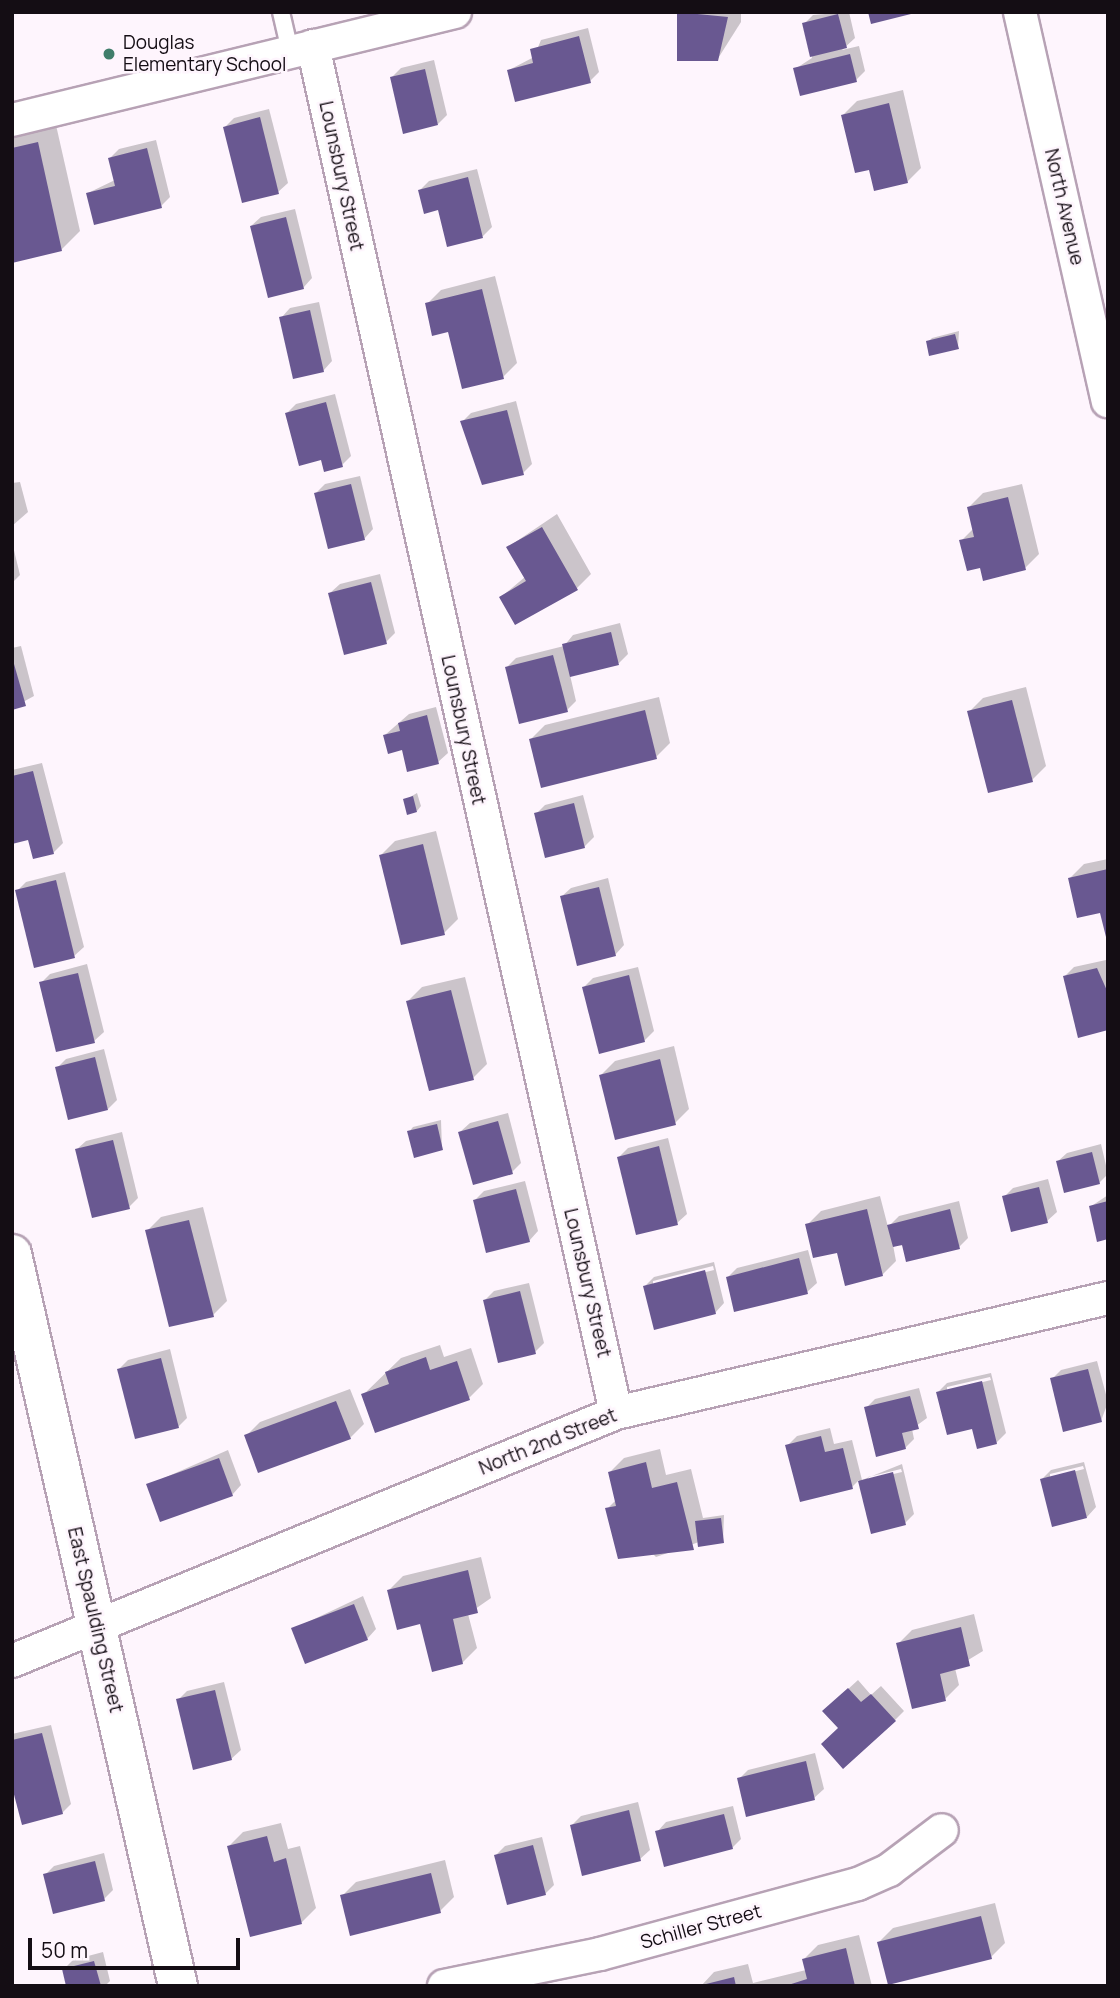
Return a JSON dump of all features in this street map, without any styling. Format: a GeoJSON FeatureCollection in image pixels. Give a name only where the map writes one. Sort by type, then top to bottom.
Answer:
{"type":"FeatureCollection","features":[{"type":"Feature","properties":{"kind":"street"},"geometry":{"type":"LineString","coordinates":[[12,120],[455,12]]}},
{"type":"Feature","properties":{"kind":"street","name":"North Avenue"},"geometry":{"type":"LineString","coordinates":[[1020,12],[1108,401]]}},
{"type":"Feature","properties":{"kind":"street","name":"Lounsbury Street"},"geometry":{"type":"LineString","coordinates":[[301,48],[616,1413]]}},
{"type":"Feature","properties":{"kind":"street","name":"East Spaulding Street"},"geometry":{"type":"LineString","coordinates":[[12,1254],[178,1986]]}},
{"type":"Feature","properties":{"kind":"street","name":"North 2nd Street"},"geometry":{"type":"LineString","coordinates":[[12,1661],[616,1413],[1108,1298]]}},
{"type":"Feature","properties":{"kind":"street","name":"Schiller Street"},"geometry":{"type":"LineString","coordinates":[[444,1986],[600,1954],[858,1884],[889,1870],[942,1830]]}},
{"type":"Feature","properties":{"kind":"lane"},"geometry":{"type":"LineString","coordinates":[[281,12],[301,48]]}},
{"type":"Feature","properties":{"kind":"building"},"geometry":{"type":"Polygon","coordinates":[[[677,12],[728,17],[718,61],[677,61],[677,12]]]}},
{"type":"Feature","properties":{"kind":"building"},"geometry":{"type":"Polygon","coordinates":[[[868,12],[915,12],[915,13],[871,24],[868,12]]]}},
{"type":"Feature","properties":{"kind":"building"},"geometry":{"type":"Polygon","coordinates":[[[838,14],[847,48],[810,57],[802,23],[838,14]]]}},
{"type":"Feature","properties":{"kind":"building"},"geometry":{"type":"Polygon","coordinates":[[[579,36],[591,83],[515,102],[507,70],[533,63],[530,49],[579,36]]]}},
{"type":"Feature","properties":{"kind":"building"},"geometry":{"type":"Polygon","coordinates":[[[850,54],[857,82],[800,96],[793,68],[850,54]]]}},
{"type":"Feature","properties":{"kind":"building"},"geometry":{"type":"Polygon","coordinates":[[[425,69],[438,125],[403,134],[390,77],[425,69]]]}},
{"type":"Feature","properties":{"kind":"building"},"geometry":{"type":"Polygon","coordinates":[[[889,103],[908,183],[874,191],[869,170],[855,173],[841,115],[889,103]]]}},
{"type":"Feature","properties":{"kind":"building"},"geometry":{"type":"Polygon","coordinates":[[[260,117],[279,194],[242,203],[223,127],[260,117]]]}},
{"type":"Feature","properties":{"kind":"building"},"geometry":{"type":"Polygon","coordinates":[[[38,142],[62,251],[12,263],[12,148],[38,142]]]}},
{"type":"Feature","properties":{"kind":"building"},"geometry":{"type":"Polygon","coordinates":[[[147,148],[162,208],[94,225],[86,193],[115,186],[108,158],[147,148]]]}},
{"type":"Feature","properties":{"kind":"building"},"geometry":{"type":"Polygon","coordinates":[[[468,177],[483,238],[447,247],[438,210],[424,214],[418,190],[468,177]]]}},
{"type":"Feature","properties":{"kind":"building"},"geometry":{"type":"Polygon","coordinates":[[[286,217],[304,289],[268,298],[250,226],[286,217]]]}},
{"type":"Feature","properties":{"kind":"building"},"geometry":{"type":"Polygon","coordinates":[[[482,289],[504,379],[462,389],[448,332],[432,336],[425,303],[482,289]]]}},
{"type":"Feature","properties":{"kind":"building"},"geometry":{"type":"Polygon","coordinates":[[[310,310],[324,372],[293,379],[279,317],[310,310]]]}},
{"type":"Feature","properties":{"kind":"building"},"geometry":{"type":"Polygon","coordinates":[[[955,334],[959,349],[929,356],[926,341],[955,334]]]}},
{"type":"Feature","properties":{"kind":"building"},"geometry":{"type":"Polygon","coordinates":[[[326,402],[343,467],[324,472],[321,460],[299,466],[285,413],[326,402]]]}},
{"type":"Feature","properties":{"kind":"building"},"geometry":{"type":"Polygon","coordinates":[[[507,410],[524,475],[482,485],[460,421],[507,410]]]}},
{"type":"Feature","properties":{"kind":"building"},"geometry":{"type":"Polygon","coordinates":[[[351,484],[365,540],[328,549],[314,493],[351,484]]]}},
{"type":"Feature","properties":{"kind":"building"},"geometry":{"type":"Polygon","coordinates":[[[1008,497],[1026,570],[983,581],[980,568],[967,571],[959,540],[974,537],[967,507],[1008,497]]]}},
{"type":"Feature","properties":{"kind":"building"},"geometry":{"type":"Polygon","coordinates":[[[542,527],[578,590],[515,625],[499,597],[526,581],[506,547],[542,527]]]}},
{"type":"Feature","properties":{"kind":"building"},"geometry":{"type":"Polygon","coordinates":[[[371,582],[387,644],[344,655],[328,593],[371,582]]]}},
{"type":"Feature","properties":{"kind":"building"},"geometry":{"type":"Polygon","coordinates":[[[611,632],[619,665],[570,677],[562,644],[611,632]]]}},
{"type":"Feature","properties":{"kind":"building"},"geometry":{"type":"Polygon","coordinates":[[[553,655],[568,712],[519,724],[505,667],[553,655]]]}},
{"type":"Feature","properties":{"kind":"building"},"geometry":{"type":"Polygon","coordinates":[[[12,657],[26,706],[12,710],[12,657]]]}},
{"type":"Feature","properties":{"kind":"building"},"geometry":{"type":"Polygon","coordinates":[[[1012,700],[1033,782],[988,793],[967,711],[1012,700]]]}},
{"type":"Feature","properties":{"kind":"building"},"geometry":{"type":"Polygon","coordinates":[[[645,710],[657,759],[541,788],[529,739],[645,710]]]}},
{"type":"Feature","properties":{"kind":"building"},"geometry":{"type":"Polygon","coordinates":[[[427,715],[439,764],[407,772],[402,750],[388,754],[383,735],[400,731],[398,723],[427,715]]]}},
{"type":"Feature","properties":{"kind":"building"},"geometry":{"type":"Polygon","coordinates":[[[33,771],[54,854],[33,859],[28,840],[12,844],[12,776],[33,771]]]}},
{"type":"Feature","properties":{"kind":"building"},"geometry":{"type":"Polygon","coordinates":[[[413,796],[417,812],[407,815],[403,799],[413,796]]]}},
{"type":"Feature","properties":{"kind":"building"},"geometry":{"type":"Polygon","coordinates":[[[574,803],[585,848],[545,858],[534,813],[574,803]]]}},
{"type":"Feature","properties":{"kind":"building"},"geometry":{"type":"Polygon","coordinates":[[[423,844],[445,935],[401,945],[379,855],[423,844]]]}},
{"type":"Feature","properties":{"kind":"building"},"geometry":{"type":"Polygon","coordinates":[[[1108,869],[1107,941],[1100,913],[1077,918],[1068,878],[1108,869]]]}},
{"type":"Feature","properties":{"kind":"building"},"geometry":{"type":"Polygon","coordinates":[[[56,880],[75,958],[34,968],[15,890],[56,880]]]}},
{"type":"Feature","properties":{"kind":"building"},"geometry":{"type":"Polygon","coordinates":[[[599,887],[616,956],[577,966],[560,896],[599,887]]]}},
{"type":"Feature","properties":{"kind":"building"},"geometry":{"type":"Polygon","coordinates":[[[1097,968],[1108,993],[1108,1030],[1078,1038],[1063,976],[1097,968]]]}},
{"type":"Feature","properties":{"kind":"building"},"geometry":{"type":"Polygon","coordinates":[[[78,973],[95,1043],[56,1052],[39,982],[78,973]]]}},
{"type":"Feature","properties":{"kind":"building"},"geometry":{"type":"Polygon","coordinates":[[[629,975],[645,1042],[599,1054],[582,987],[629,975]]]}},
{"type":"Feature","properties":{"kind":"building"},"geometry":{"type":"Polygon","coordinates":[[[451,990],[474,1080],[429,1091],[406,1001],[451,990]]]}},
{"type":"Feature","properties":{"kind":"building"},"geometry":{"type":"Polygon","coordinates":[[[95,1057],[108,1110],[68,1120],[55,1067],[95,1057]]]}},
{"type":"Feature","properties":{"kind":"building"},"geometry":{"type":"Polygon","coordinates":[[[660,1059],[676,1125],[615,1140],[599,1075],[660,1059]]]}},
{"type":"Feature","properties":{"kind":"building"},"geometry":{"type":"Polygon","coordinates":[[[498,1121],[513,1174],[473,1185],[458,1132],[498,1121]]]}},
{"type":"Feature","properties":{"kind":"building"},"geometry":{"type":"Polygon","coordinates":[[[437,1124],[443,1150],[414,1158],[407,1131],[437,1124]]]}},
{"type":"Feature","properties":{"kind":"building"},"geometry":{"type":"Polygon","coordinates":[[[113,1140],[130,1209],[92,1218],[75,1149],[113,1140]]]}},
{"type":"Feature","properties":{"kind":"building"},"geometry":{"type":"Polygon","coordinates":[[[659,1146],[678,1225],[636,1235],[617,1157],[659,1146]]]}},
{"type":"Feature","properties":{"kind":"building"},"geometry":{"type":"Polygon","coordinates":[[[1092,1152],[1100,1184],[1064,1193],[1056,1161],[1092,1152]]]}},
{"type":"Feature","properties":{"kind":"building"},"geometry":{"type":"Polygon","coordinates":[[[1039,1187],[1048,1223],[1011,1232],[1002,1196],[1039,1187]]]}},
{"type":"Feature","properties":{"kind":"building"},"geometry":{"type":"Polygon","coordinates":[[[516,1189],[530,1242],[486,1253],[473,1200],[516,1189]]]}},
{"type":"Feature","properties":{"kind":"building"},"geometry":{"type":"Polygon","coordinates":[[[1108,1201],[1108,1239],[1097,1242],[1089,1206],[1108,1201]]]}},
{"type":"Feature","properties":{"kind":"building"},"geometry":{"type":"Polygon","coordinates":[[[867,1209],[883,1276],[845,1286],[837,1253],[813,1258],[805,1224],[867,1209]]]}},
{"type":"Feature","properties":{"kind":"building"},"geometry":{"type":"Polygon","coordinates":[[[950,1209],[960,1249],[906,1262],[902,1245],[893,1247],[887,1225],[950,1209]]]}},
{"type":"Feature","properties":{"kind":"building"},"geometry":{"type":"Polygon","coordinates":[[[189,1220],[214,1317],[169,1327],[145,1230],[189,1220]]]}},
{"type":"Feature","properties":{"kind":"building"},"geometry":{"type":"Polygon","coordinates":[[[799,1258],[808,1294],[734,1312],[726,1277],[799,1258]]]}},
{"type":"Feature","properties":{"kind":"building"},"geometry":{"type":"Polygon","coordinates":[[[705,1270],[716,1314],[654,1330],[643,1286],[705,1270]]]}},
{"type":"Feature","properties":{"kind":"building"},"geometry":{"type":"Polygon","coordinates":[[[520,1291],[536,1354],[498,1363],[483,1300],[520,1291]]]}},
{"type":"Feature","properties":{"kind":"building"},"geometry":{"type":"Polygon","coordinates":[[[426,1357],[430,1370],[457,1361],[470,1400],[375,1433],[361,1394],[389,1384],[385,1372],[426,1357]]]}},
{"type":"Feature","properties":{"kind":"building"},"geometry":{"type":"Polygon","coordinates":[[[161,1358],[179,1428],[135,1439],[117,1369],[161,1358]]]}},
{"type":"Feature","properties":{"kind":"building"},"geometry":{"type":"Polygon","coordinates":[[[1088,1369],[1102,1422],[1063,1432],[1050,1378],[1088,1369]]]}},
{"type":"Feature","properties":{"kind":"building"},"geometry":{"type":"Polygon","coordinates":[[[982,1381],[997,1444],[977,1449],[972,1429],[947,1435],[936,1392],[982,1381]]]}},
{"type":"Feature","properties":{"kind":"building"},"geometry":{"type":"Polygon","coordinates":[[[910,1396],[919,1429],[902,1433],[906,1449],[876,1457],[864,1407],[910,1396]]]}},
{"type":"Feature","properties":{"kind":"building"},"geometry":{"type":"Polygon","coordinates":[[[336,1401],[351,1439],[258,1473],[244,1435],[336,1401]]]}},
{"type":"Feature","properties":{"kind":"building"},"geometry":{"type":"Polygon","coordinates":[[[821,1436],[825,1452],[843,1448],[853,1489],[800,1502],[785,1445],[821,1436]]]}},
{"type":"Feature","properties":{"kind":"building"},"geometry":{"type":"Polygon","coordinates":[[[219,1458],[233,1496],[160,1522],[146,1484],[219,1458]]]}},
{"type":"Feature","properties":{"kind":"building"},"geometry":{"type":"Polygon","coordinates":[[[646,1462],[652,1488],[677,1482],[694,1550],[618,1559],[605,1508],[616,1506],[608,1472],[646,1462]]]}},
{"type":"Feature","properties":{"kind":"building"},"geometry":{"type":"Polygon","coordinates":[[[1075,1470],[1087,1518],[1052,1527],[1040,1479],[1075,1470]]]}},
{"type":"Feature","properties":{"kind":"building"},"geometry":{"type":"Polygon","coordinates":[[[893,1472],[906,1525],[871,1534],[858,1481],[893,1472]]]}},
{"type":"Feature","properties":{"kind":"building"},"geometry":{"type":"Polygon","coordinates":[[[721,1518],[724,1543],[698,1547],[695,1521],[721,1518]]]}},
{"type":"Feature","properties":{"kind":"building"},"geometry":{"type":"Polygon","coordinates":[[[468,1570],[478,1613],[453,1619],[463,1664],[432,1672],[420,1624],[397,1630],[387,1590],[468,1570]]]}},
{"type":"Feature","properties":{"kind":"building"},"geometry":{"type":"Polygon","coordinates":[[[354,1604],[368,1640],[305,1664],[291,1628],[354,1604]]]}},
{"type":"Feature","properties":{"kind":"building"},"geometry":{"type":"Polygon","coordinates":[[[961,1627],[970,1666],[940,1674],[946,1701],[912,1709],[896,1643],[961,1627]]]}},
{"type":"Feature","properties":{"kind":"building"},"geometry":{"type":"Polygon","coordinates":[[[848,1688],[861,1702],[871,1694],[896,1721],[843,1769],[821,1744],[838,1728],[822,1711],[848,1688]]]}},
{"type":"Feature","properties":{"kind":"building"},"geometry":{"type":"Polygon","coordinates":[[[215,1690],[232,1760],[193,1770],[176,1699],[215,1690]]]}},
{"type":"Feature","properties":{"kind":"building"},"geometry":{"type":"Polygon","coordinates":[[[42,1733],[63,1814],[22,1825],[12,1787],[12,1740],[42,1733]]]}},
{"type":"Feature","properties":{"kind":"building"},"geometry":{"type":"Polygon","coordinates":[[[806,1761],[815,1800],[746,1817],[737,1778],[806,1761]]]}},
{"type":"Feature","properties":{"kind":"building"},"geometry":{"type":"Polygon","coordinates":[[[629,1810],[641,1861],[582,1876],[570,1825],[629,1810]]]}},
{"type":"Feature","properties":{"kind":"building"},"geometry":{"type":"Polygon","coordinates":[[[724,1814],[733,1849],[664,1867],[655,1831],[724,1814]]]}},
{"type":"Feature","properties":{"kind":"building"},"geometry":{"type":"Polygon","coordinates":[[[267,1836],[274,1862],[286,1858],[302,1924],[250,1937],[227,1846],[267,1836]]]}},
{"type":"Feature","properties":{"kind":"building"},"geometry":{"type":"Polygon","coordinates":[[[533,1845],[546,1895],[507,1905],[494,1855],[533,1845]]]}},
{"type":"Feature","properties":{"kind":"building"},"geometry":{"type":"Polygon","coordinates":[[[95,1861],[105,1901],[53,1914],[43,1874],[95,1861]]]}},
{"type":"Feature","properties":{"kind":"building"},"geometry":{"type":"Polygon","coordinates":[[[431,1873],[441,1913],[350,1936],[340,1895],[431,1873]]]}},
{"type":"Feature","properties":{"kind":"building"},"geometry":{"type":"Polygon","coordinates":[[[981,1916],[992,1959],[888,1985],[877,1942],[981,1916]]]}},
{"type":"Feature","properties":{"kind":"building"},"geometry":{"type":"Polygon","coordinates":[[[846,1948],[855,1986],[785,1986],[807,1979],[802,1959],[846,1948]]]}},
{"type":"Feature","properties":{"kind":"building"},"geometry":{"type":"Polygon","coordinates":[[[94,1961],[101,1986],[66,1986],[62,1969],[94,1961]]]}},
{"type":"Feature","properties":{"kind":"building"},"geometry":{"type":"Polygon","coordinates":[[[734,1977],[736,1986],[702,1986],[702,1985],[734,1977]]]}},
{"type":"Feature","properties":{"kind":"place","name":"Douglas Elementary School"},"geometry":{"type":"Point","coordinates":[109,54]}}]}
